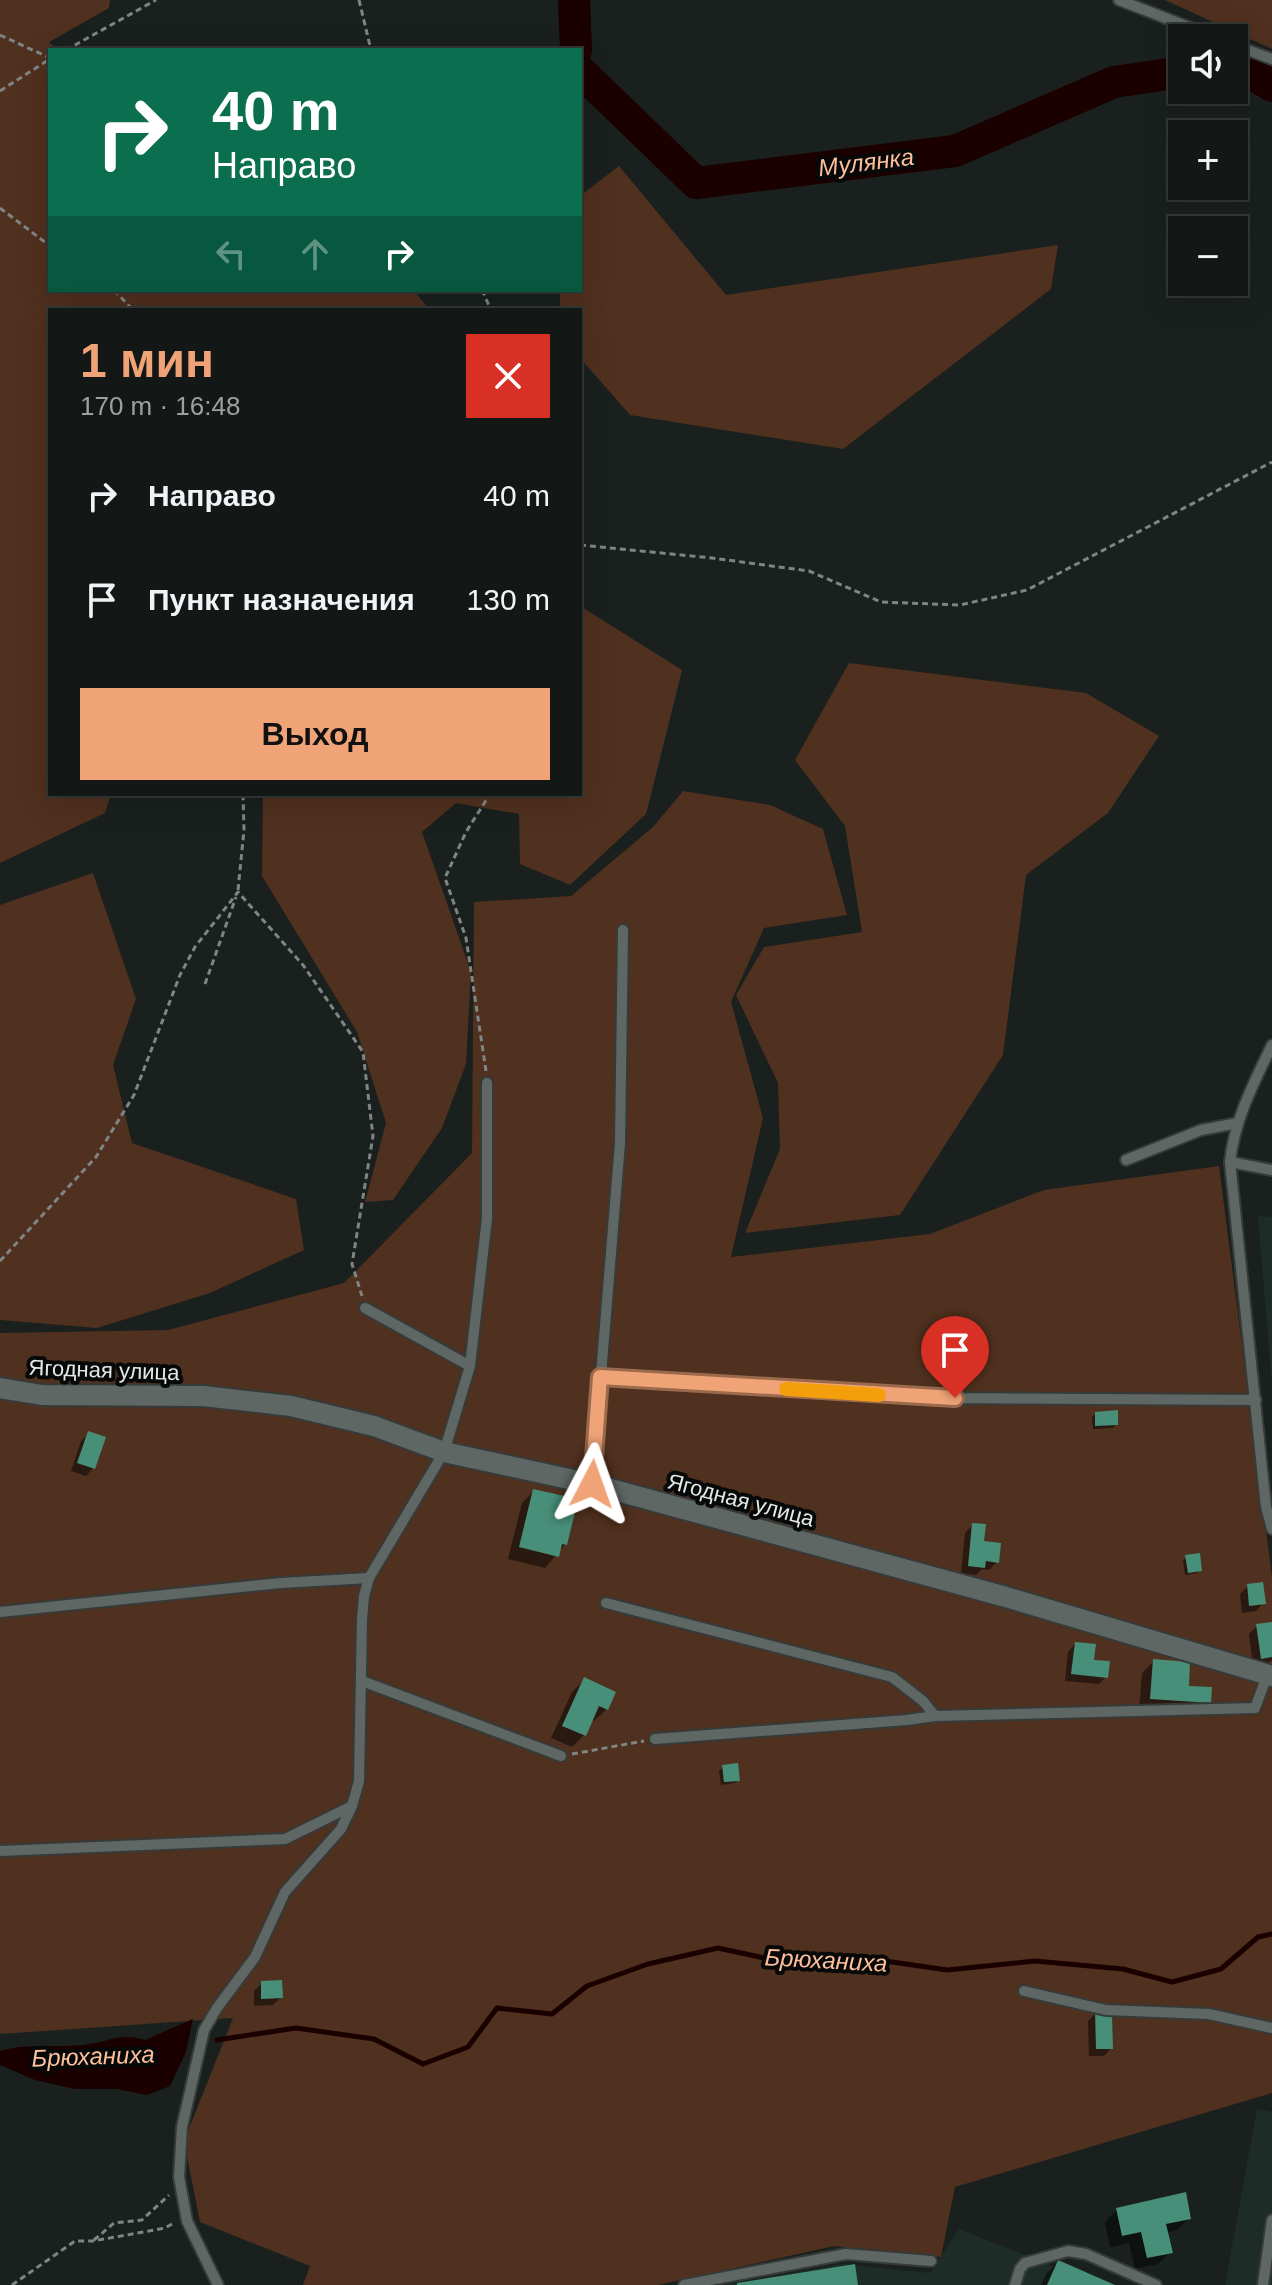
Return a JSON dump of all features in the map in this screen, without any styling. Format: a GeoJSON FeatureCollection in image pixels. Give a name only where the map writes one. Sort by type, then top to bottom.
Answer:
{"type":"FeatureCollection","features":[{"type":"Feature","properties":{"kind":"street","name":"Ягодная улица"},"geometry":{"type":"LineString","coordinates":[[0,1388],[42,1395],[203,1396],[291,1406],[374,1426],[444,1452],[592,1484],[1006,1597],[1270,1676]]}},
{"type":"Feature","properties":{"kind":"lane"},"geometry":{"type":"LineString","coordinates":[[1119,0],[1181,24]]}},
{"type":"Feature","properties":{"kind":"lane"},"geometry":{"type":"LineString","coordinates":[[1248,50],[1272,59]]}},
{"type":"Feature","properties":{"kind":"lane"},"geometry":{"type":"LineString","coordinates":[[592,1484],[620,1143],[623,930]]}},
{"type":"Feature","properties":{"kind":"lane"},"geometry":{"type":"LineString","coordinates":[[1272,1045],[1238,1123],[1230,1162],[1266,1507],[1272,1529]]}},
{"type":"Feature","properties":{"kind":"lane"},"geometry":{"type":"LineString","coordinates":[[218,2285],[186,2215],[181,2183],[182,2127],[204,2030],[255,1957],[285,1892],[341,1829],[352,1806],[359,1781],[364,1596],[369,1578],[444,1452],[470,1366],[487,1218],[487,1083]]}},
{"type":"Feature","properties":{"kind":"lane"},"geometry":{"type":"LineString","coordinates":[[1126,1160],[1201,1130],[1238,1123]]}},
{"type":"Feature","properties":{"kind":"lane"},"geometry":{"type":"LineString","coordinates":[[1230,1162],[1272,1170]]}},
{"type":"Feature","properties":{"kind":"lane"},"geometry":{"type":"LineString","coordinates":[[365,1308],[470,1366]]}},
{"type":"Feature","properties":{"kind":"lane"},"geometry":{"type":"LineString","coordinates":[[600,1377],[926,1398],[1256,1400]]}},
{"type":"Feature","properties":{"kind":"lane"},"geometry":{"type":"LineString","coordinates":[[0,1612],[281,1583],[369,1578]]}},
{"type":"Feature","properties":{"kind":"lane"},"geometry":{"type":"LineString","coordinates":[[606,1603],[892,1677],[923,1701],[935,1716]]}},
{"type":"Feature","properties":{"kind":"lane"},"geometry":{"type":"LineString","coordinates":[[655,1739],[935,1716],[1255,1708],[1270,1676]]}},
{"type":"Feature","properties":{"kind":"lane"},"geometry":{"type":"LineString","coordinates":[[362,1681],[561,1756]]}},
{"type":"Feature","properties":{"kind":"lane"},"geometry":{"type":"LineString","coordinates":[[0,1851],[285,1839],[352,1806]]}},
{"type":"Feature","properties":{"kind":"lane"},"geometry":{"type":"LineString","coordinates":[[1024,1991],[1106,2010],[1209,2014],[1272,2028]]}},
{"type":"Feature","properties":{"kind":"lane"},"geometry":{"type":"LineString","coordinates":[[1263,2285],[1272,2220]]}},
{"type":"Feature","properties":{"kind":"lane"},"geometry":{"type":"LineString","coordinates":[[1015,2285],[1025,2263],[1068,2251],[1086,2254],[1156,2285]]}},
{"type":"Feature","properties":{"kind":"lane"},"geometry":{"type":"LineString","coordinates":[[684,2285],[846,2254],[931,2261]]}},
{"type":"Feature","properties":{"kind":"path"},"geometry":{"type":"LineString","coordinates":[[70,48],[156,0]]}},
{"type":"Feature","properties":{"kind":"path"},"geometry":{"type":"LineString","coordinates":[[359,0],[371,48]]}},
{"type":"Feature","properties":{"kind":"path"},"geometry":{"type":"LineString","coordinates":[[0,35],[48,57]]}},
{"type":"Feature","properties":{"kind":"path"},"geometry":{"type":"LineString","coordinates":[[0,91],[48,59]]}},
{"type":"Feature","properties":{"kind":"path"},"geometry":{"type":"LineString","coordinates":[[0,208],[48,244]]}},
{"type":"Feature","properties":{"kind":"path"},"geometry":{"type":"LineString","coordinates":[[116,292],[131,308]]}},
{"type":"Feature","properties":{"kind":"path"},"geometry":{"type":"LineString","coordinates":[[582,545],[809,571],[881,602],[960,605],[1027,590],[1272,462]]}},
{"type":"Feature","properties":{"kind":"path"},"geometry":{"type":"LineString","coordinates":[[205,984],[238,892],[244,830],[243,796]]}},
{"type":"Feature","properties":{"kind":"path"},"geometry":{"type":"LineString","coordinates":[[487,1083],[466,938],[445,878],[466,832],[489,796]]}},
{"type":"Feature","properties":{"kind":"path"},"geometry":{"type":"LineString","coordinates":[[0,1261],[96,1157],[134,1095],[180,975],[195,947],[238,892]]}},
{"type":"Feature","properties":{"kind":"path"},"geometry":{"type":"LineString","coordinates":[[238,892],[303,965],[363,1052],[373,1136],[352,1264],[365,1308]]}},
{"type":"Feature","properties":{"kind":"path"},"geometry":{"type":"LineString","coordinates":[[561,1756],[655,1739]]}},
{"type":"Feature","properties":{"kind":"path"},"geometry":{"type":"LineString","coordinates":[[93,2241],[114,2223],[142,2220],[181,2183]]}},
{"type":"Feature","properties":{"kind":"path"},"geometry":{"type":"LineString","coordinates":[[12,2285],[75,2241],[93,2241],[165,2228],[186,2215]]}},
{"type":"Feature","properties":{"kind":"shaded area"},"geometry":{"type":"Polygon","coordinates":[[[0,0],[110,0],[109,8],[49,42],[55,48],[48,48],[48,292],[415,292],[428,308],[48,308],[48,796],[110,796],[105,813],[0,863],[0,0]]]}},
{"type":"Feature","properties":{"kind":"shaded area"},"geometry":{"type":"Polygon","coordinates":[[[1165,0],[1272,0],[1272,49],[1248,38],[1248,24],[1217,24],[1165,0]]]}},
{"type":"Feature","properties":{"kind":"shaded area"},"geometry":{"type":"Polygon","coordinates":[[[619,166],[726,295],[1058,245],[1051,289],[843,449],[630,415],[582,360],[582,308],[560,308],[560,292],[582,292],[582,194],[619,166]]]}},
{"type":"Feature","properties":{"kind":"shaded area"},"geometry":{"type":"Polygon","coordinates":[[[582,607],[682,670],[646,814],[570,885],[520,864],[519,814],[456,803],[422,832],[471,972],[466,1064],[442,1128],[393,1200],[365,1202],[386,1123],[357,1032],[262,876],[263,796],[582,796],[582,607]]]}},
{"type":"Feature","properties":{"kind":"shaded area"},"geometry":{"type":"Polygon","coordinates":[[[849,663],[1086,693],[1159,736],[1108,813],[1026,875],[1003,1055],[900,1215],[745,1233],[780,1149],[778,1083],[736,995],[764,947],[862,932],[845,826],[795,760],[849,663]]]}},
{"type":"Feature","properties":{"kind":"shaded area"},"geometry":{"type":"Polygon","coordinates":[[[683,791],[770,805],[823,829],[847,915],[764,928],[731,1002],[763,1118],[731,1257],[930,1234],[1044,1190],[1219,1166],[1272,1577],[1272,2093],[955,2187],[941,2257],[834,2246],[658,2285],[303,2285],[310,2266],[200,2222],[184,2141],[233,2018],[0,2034],[0,1333],[168,1330],[344,1283],[472,1153],[474,902],[571,896],[653,827],[683,791]]]}},
{"type":"Feature","properties":{"kind":"shaded area"},"geometry":{"type":"Polygon","coordinates":[[[93,873],[136,999],[113,1065],[132,1143],[296,1199],[304,1250],[210,1293],[97,1328],[0,1320],[0,905],[93,873]]]}},
{"type":"Feature","properties":{"kind":"shaded area"},"geometry":{"type":"Polygon","coordinates":[[[1258,1216],[1272,1217],[1272,1385],[1258,1216]]]}},
{"type":"Feature","properties":{"kind":"shaded area"},"geometry":{"type":"Polygon","coordinates":[[[1257,2109],[1272,2112],[1272,2285],[1225,2285],[1257,2109]]]}},
{"type":"Feature","properties":{"kind":"shaded area"},"geometry":{"type":"Polygon","coordinates":[[[959,2229],[1101,2285],[724,2285],[842,2264],[930,2273],[959,2229]]]}},
{"type":"Feature","properties":{"kind":"water"},"geometry":{"type":"Polygon","coordinates":[[[193,2019],[186,2052],[170,2086],[147,2095],[117,2089],[75,2089],[35,2080],[0,2065],[0,2051],[21,2047],[83,2045],[121,2038],[145,2040],[193,2019]]]}},
{"type":"Feature","properties":{"kind":"building"},"geometry":{"type":"Polygon","coordinates":[[[1118,1410],[1118,1425],[1095,1426],[1095,1412],[1118,1410]]]}},
{"type":"Feature","properties":{"kind":"building"},"geometry":{"type":"Polygon","coordinates":[[[88,1431],[106,1437],[95,1469],[77,1463],[88,1431]]]}},
{"type":"Feature","properties":{"kind":"building"},"geometry":{"type":"Polygon","coordinates":[[[533,1489],[569,1497],[567,1506],[576,1508],[567,1545],[562,1544],[559,1557],[519,1547],[533,1489]]]}},
{"type":"Feature","properties":{"kind":"building"},"geometry":{"type":"Polygon","coordinates":[[[972,1523],[986,1524],[984,1541],[1001,1543],[999,1563],[986,1561],[985,1568],[968,1566],[972,1523]]]}},
{"type":"Feature","properties":{"kind":"building"},"geometry":{"type":"Polygon","coordinates":[[[1200,1553],[1202,1571],[1188,1573],[1185,1555],[1200,1553]]]}},
{"type":"Feature","properties":{"kind":"building"},"geometry":{"type":"Polygon","coordinates":[[[1263,1582],[1266,1604],[1249,1606],[1247,1584],[1263,1582]]]}},
{"type":"Feature","properties":{"kind":"building"},"geometry":{"type":"Polygon","coordinates":[[[1272,1622],[1272,1657],[1261,1659],[1256,1624],[1272,1622]]]}},
{"type":"Feature","properties":{"kind":"building"},"geometry":{"type":"Polygon","coordinates":[[[1075,1642],[1096,1644],[1094,1660],[1110,1661],[1108,1678],[1071,1674],[1075,1642]]]}},
{"type":"Feature","properties":{"kind":"building"},"geometry":{"type":"Polygon","coordinates":[[[1153,1659],[1190,1662],[1189,1686],[1212,1687],[1211,1703],[1150,1699],[1153,1659]]]}},
{"type":"Feature","properties":{"kind":"building"},"geometry":{"type":"Polygon","coordinates":[[[584,1677],[616,1692],[608,1710],[599,1706],[586,1736],[562,1726],[584,1677]]]}},
{"type":"Feature","properties":{"kind":"building"},"geometry":{"type":"Polygon","coordinates":[[[738,1763],[740,1781],[724,1782],[722,1765],[738,1763]]]}},
{"type":"Feature","properties":{"kind":"building"},"geometry":{"type":"Polygon","coordinates":[[[282,1980],[283,1998],[261,1999],[261,1981],[282,1980]]]}},
{"type":"Feature","properties":{"kind":"building"},"geometry":{"type":"Polygon","coordinates":[[[1095,2011],[1112,2015],[1113,2049],[1096,2049],[1095,2011]]]}},
{"type":"Feature","properties":{"kind":"building"},"geometry":{"type":"Polygon","coordinates":[[[1186,2192],[1191,2219],[1166,2224],[1173,2253],[1147,2258],[1141,2232],[1122,2236],[1116,2208],[1186,2192]]]}},
{"type":"Feature","properties":{"kind":"building"},"geometry":{"type":"Polygon","coordinates":[[[1058,2260],[1115,2285],[1047,2285],[1058,2260]]]}},
{"type":"Feature","properties":{"kind":"building"},"geometry":{"type":"Polygon","coordinates":[[[855,2264],[858,2285],[737,2285],[737,2283],[855,2264]]]}},
{"type":"Feature","properties":{"kind":"waterway","name":"Мулянка"},"geometry":{"type":"LineString","coordinates":[[574,0],[576,48]]}},
{"type":"Feature","properties":{"kind":"waterway","name":"Мулянка"},"geometry":{"type":"LineString","coordinates":[[1248,71],[1272,86]]}},
{"type":"Feature","properties":{"kind":"waterway","name":"Мулянка"},"geometry":{"type":"LineString","coordinates":[[582,73],[696,183],[955,151],[1114,82],[1168,74]]}},
{"type":"Feature","properties":{"kind":"waterway","name":"Брюханиха"},"geometry":{"type":"LineString","coordinates":[[217,2040],[296,2028],[374,2039],[423,2064],[468,2047],[497,2008],[552,2014],[587,1986],[648,1964],[718,1948],[783,1962],[858,1957],[947,1970],[1035,1961],[1123,1969],[1172,1982],[1221,1969],[1258,1937],[1272,1934]]}},
{"type":"Feature","properties":{"kind":"slow traffic"},"geometry":{"type":"LineString","coordinates":[[786,1389],[879,1395]]}},
{"type":"Feature","properties":{"kind":"route"},"geometry":{"type":"LineString","coordinates":[[592,1484],[600,1377],[955,1398]]}}]}
